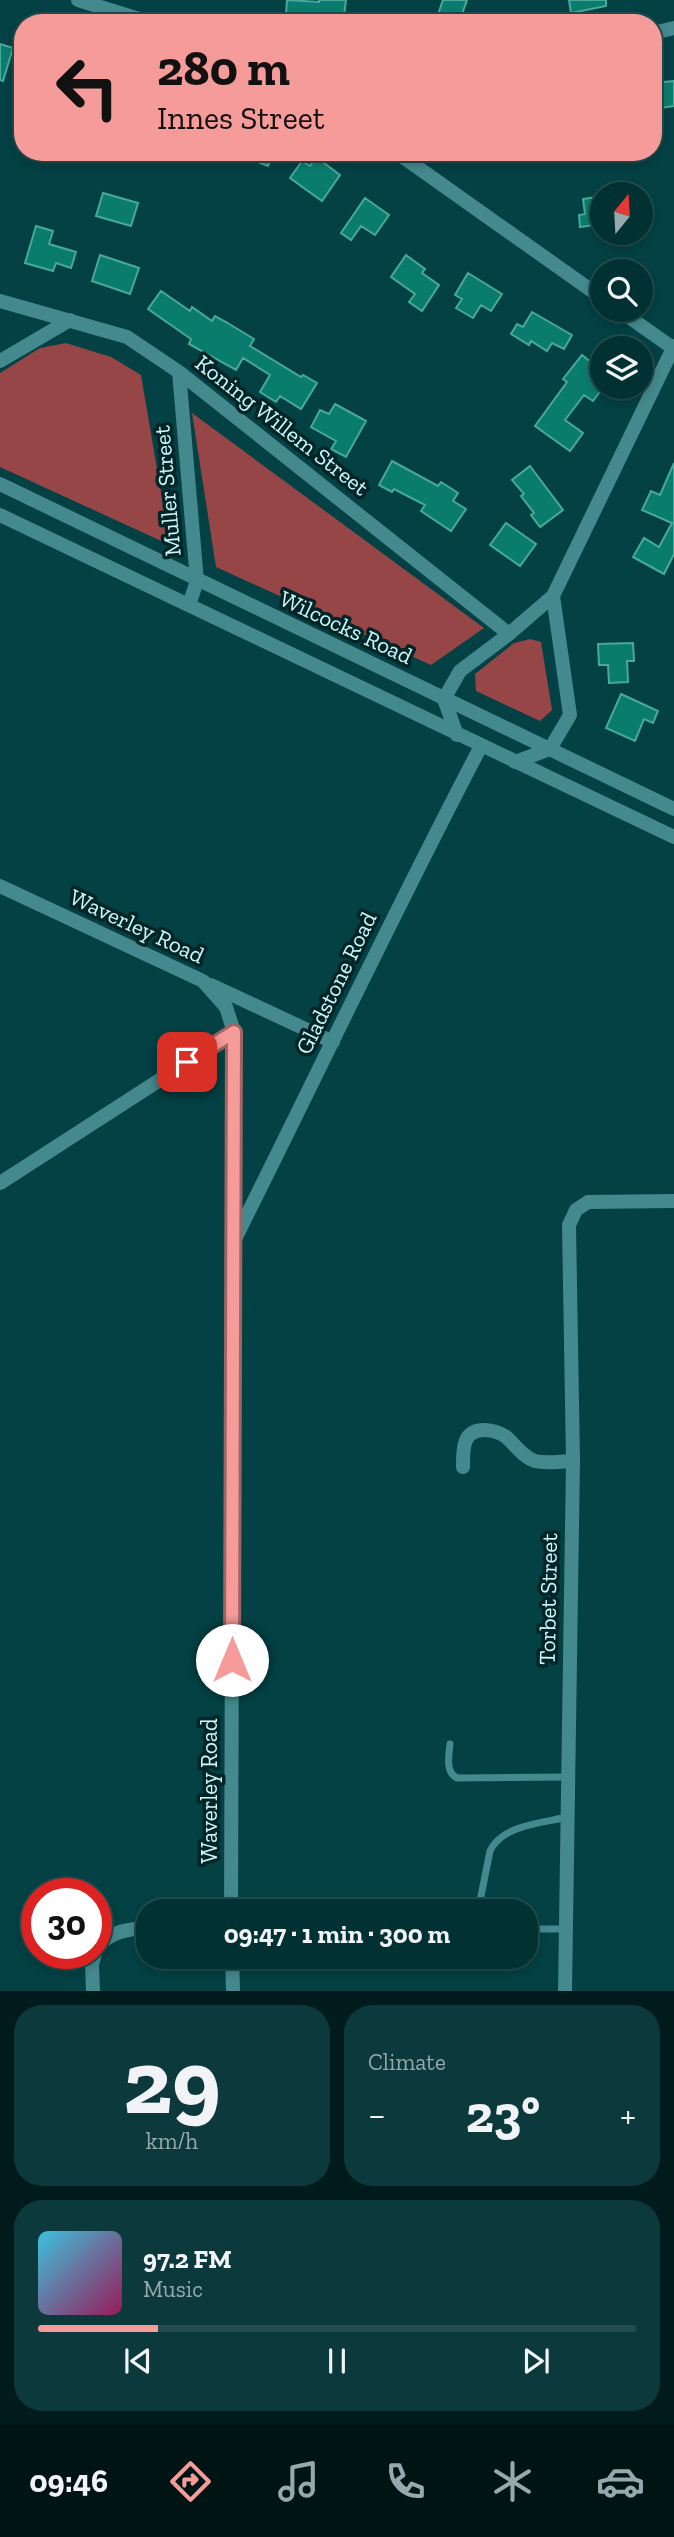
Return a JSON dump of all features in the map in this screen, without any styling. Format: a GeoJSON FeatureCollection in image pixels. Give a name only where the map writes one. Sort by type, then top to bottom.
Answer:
{"type":"FeatureCollection","features":[{"type":"Feature","properties":{"kind":"street"},"geometry":{"type":"LineString","coordinates":[[78,0],[123,14]]}},
{"type":"Feature","properties":{"kind":"street"},"geometry":{"type":"LineString","coordinates":[[409,161],[590,289]]}},
{"type":"Feature","properties":{"kind":"street","name":"Koning Willem Street"},"geometry":{"type":"LineString","coordinates":[[0,301],[127,337],[179,372],[509,634]]}},
{"type":"Feature","properties":{"kind":"street"},"geometry":{"type":"LineString","coordinates":[[0,361],[71,320]]}},
{"type":"Feature","properties":{"kind":"street"},"geometry":{"type":"LineString","coordinates":[[457,735],[444,699],[460,671],[553,596],[673,347],[637,322]]}},
{"type":"Feature","properties":{"kind":"street","name":"Muller Street"},"geometry":{"type":"LineString","coordinates":[[179,372],[198,581],[189,605]]}},
{"type":"Feature","properties":{"kind":"street","name":"Wilcocks Road"},"geometry":{"type":"LineString","coordinates":[[0,484],[674,809]]}},
{"type":"Feature","properties":{"kind":"street","name":"Wilcocks Road"},"geometry":{"type":"LineString","coordinates":[[0,515],[457,735],[674,836]]}},
{"type":"Feature","properties":{"kind":"street"},"geometry":{"type":"LineString","coordinates":[[516,762],[550,749],[570,715],[553,596]]}},
{"type":"Feature","properties":{"kind":"street","name":"Gladstone Road"},"geometry":{"type":"LineString","coordinates":[[234,1240],[408,885],[481,746]]}},
{"type":"Feature","properties":{"kind":"street","name":"Waverley Road"},"geometry":{"type":"LineString","coordinates":[[0,886],[203,981],[226,1007],[234,1032],[231,1899]]}},
{"type":"Feature","properties":{"kind":"street"},"geometry":{"type":"LineString","coordinates":[[203,981],[333,1042]]}},
{"type":"Feature","properties":{"kind":"street"},"geometry":{"type":"LineString","coordinates":[[0,1183],[234,1032]]}},
{"type":"Feature","properties":{"kind":"street","name":"Torbet Street"},"geometry":{"type":"LineString","coordinates":[[565,1991],[573,1461],[569,1226],[576,1210],[588,1202],[674,1201]]}},
{"type":"Feature","properties":{"kind":"street"},"geometry":{"type":"LineString","coordinates":[[463,1466],[462,1449],[466,1438],[479,1430],[492,1430],[502,1434],[533,1460],[573,1461]]}},
{"type":"Feature","properties":{"kind":"street"},"geometry":{"type":"LineString","coordinates":[[112,1934],[136,1928]]}},
{"type":"Feature","properties":{"kind":"street"},"geometry":{"type":"LineString","coordinates":[[92,1969],[93,1991]]}},
{"type":"Feature","properties":{"kind":"street"},"geometry":{"type":"LineString","coordinates":[[232,1969],[233,1991]]}},
{"type":"Feature","properties":{"kind":"lane"},"geometry":{"type":"LineString","coordinates":[[450,1744],[449,1770],[457,1778],[568,1777]]}},
{"type":"Feature","properties":{"kind":"lane"},"geometry":{"type":"LineString","coordinates":[[480,1899],[490,1851],[502,1835],[568,1817]]}},
{"type":"Feature","properties":{"kind":"lane"},"geometry":{"type":"LineString","coordinates":[[538,1929],[566,1929]]}},
{"type":"Feature","properties":{"kind":"shaded area"},"geometry":{"type":"Polygon","coordinates":[[[66,343],[111,357],[141,375],[170,545],[0,467],[0,373],[40,348],[66,343]]]}},
{"type":"Feature","properties":{"kind":"shaded area"},"geometry":{"type":"Polygon","coordinates":[[[192,413],[484,628],[431,665],[216,567],[192,413]]]}},
{"type":"Feature","properties":{"kind":"shaded area"},"geometry":{"type":"Polygon","coordinates":[[[530,639],[541,642],[552,710],[540,721],[476,691],[475,674],[514,643],[530,639]]]}},
{"type":"Feature","properties":{"kind":"building"},"geometry":{"type":"Polygon","coordinates":[[[287,0],[346,0],[344,14],[286,14],[287,0]]]}},
{"type":"Feature","properties":{"kind":"building"},"geometry":{"type":"Polygon","coordinates":[[[443,0],[467,0],[462,14],[438,14],[443,0]]]}},
{"type":"Feature","properties":{"kind":"building"},"geometry":{"type":"Polygon","coordinates":[[[569,0],[606,0],[606,6],[571,13],[569,0]]]}},
{"type":"Feature","properties":{"kind":"building"},"geometry":{"type":"Polygon","coordinates":[[[0,44],[13,48],[3,81],[0,80],[0,44]]]}},
{"type":"Feature","properties":{"kind":"building"},"geometry":{"type":"Polygon","coordinates":[[[674,81],[674,106],[662,108],[662,82],[674,81]]]}},
{"type":"Feature","properties":{"kind":"building"},"geometry":{"type":"Polygon","coordinates":[[[256,161],[270,161],[268,166],[256,161]]]}},
{"type":"Feature","properties":{"kind":"building"},"geometry":{"type":"Polygon","coordinates":[[[302,161],[310,166],[313,161],[321,161],[340,175],[322,201],[290,178],[302,161]]]}},
{"type":"Feature","properties":{"kind":"building"},"geometry":{"type":"Polygon","coordinates":[[[103,193],[138,203],[131,226],[96,216],[103,193]]]}},
{"type":"Feature","properties":{"kind":"building"},"geometry":{"type":"Polygon","coordinates":[[[365,198],[389,215],[375,235],[361,226],[351,240],[341,233],[365,198]]]}},
{"type":"Feature","properties":{"kind":"building"},"geometry":{"type":"Polygon","coordinates":[[[590,198],[590,226],[580,227],[579,215],[585,214],[583,199],[590,198]]]}},
{"type":"Feature","properties":{"kind":"building"},"geometry":{"type":"Polygon","coordinates":[[[36,226],[53,231],[49,244],[76,252],[71,268],[56,263],[53,271],[25,263],[36,226]]]}},
{"type":"Feature","properties":{"kind":"building"},"geometry":{"type":"Polygon","coordinates":[[[100,255],[139,268],[130,294],[92,281],[100,255]]]}},
{"type":"Feature","properties":{"kind":"building"},"geometry":{"type":"Polygon","coordinates":[[[406,255],[425,269],[422,273],[439,285],[422,311],[409,302],[415,294],[391,277],[406,255]]]}},
{"type":"Feature","properties":{"kind":"building"},"geometry":{"type":"Polygon","coordinates":[[[468,273],[502,294],[491,311],[481,305],[473,318],[456,308],[462,299],[455,295],[468,273]]]}},
{"type":"Feature","properties":{"kind":"building"},"geometry":{"type":"Polygon","coordinates":[[[161,291],[190,311],[192,307],[212,321],[215,316],[226,322],[254,339],[250,346],[301,377],[303,375],[317,383],[301,409],[280,396],[276,402],[260,392],[270,375],[243,358],[236,370],[189,344],[191,339],[148,309],[161,291]]]}},
{"type":"Feature","properties":{"kind":"building"},"geometry":{"type":"Polygon","coordinates":[[[532,312],[572,335],[564,349],[552,343],[547,351],[531,341],[529,345],[511,334],[517,324],[523,327],[532,312]]]}},
{"type":"Feature","properties":{"kind":"building"},"geometry":{"type":"Polygon","coordinates":[[[582,355],[590,361],[590,399],[584,395],[565,420],[583,433],[570,451],[535,426],[567,382],[563,379],[582,355]]]}},
{"type":"Feature","properties":{"kind":"building"},"geometry":{"type":"Polygon","coordinates":[[[335,404],[366,421],[346,457],[331,449],[336,441],[311,427],[320,410],[329,414],[335,404]]]}},
{"type":"Feature","properties":{"kind":"building"},"geometry":{"type":"Polygon","coordinates":[[[392,461],[438,486],[441,482],[458,493],[453,501],[466,509],[451,531],[421,511],[425,505],[394,489],[392,492],[379,485],[392,461]]]}},
{"type":"Feature","properties":{"kind":"building"},"geometry":{"type":"Polygon","coordinates":[[[674,463],[674,554],[664,574],[633,557],[644,538],[659,547],[672,523],[642,510],[651,491],[660,495],[674,463]]]}},
{"type":"Feature","properties":{"kind":"building"},"geometry":{"type":"Polygon","coordinates":[[[530,466],[563,510],[540,527],[531,515],[534,513],[521,496],[524,494],[512,480],[530,466]]]}},
{"type":"Feature","properties":{"kind":"building"},"geometry":{"type":"Polygon","coordinates":[[[506,523],[536,544],[520,566],[490,545],[506,523]]]}},
{"type":"Feature","properties":{"kind":"building"},"geometry":{"type":"Polygon","coordinates":[[[633,643],[634,661],[627,661],[628,682],[609,683],[608,665],[599,665],[598,644],[633,643]]]}},
{"type":"Feature","properties":{"kind":"building"},"geometry":{"type":"Polygon","coordinates":[[[621,694],[658,711],[653,723],[644,719],[635,741],[606,728],[621,694]]]}},
{"type":"Feature","properties":{"kind":"route"},"geometry":{"type":"LineString","coordinates":[[187,1062],[234,1032],[232,1660]]}}]}
